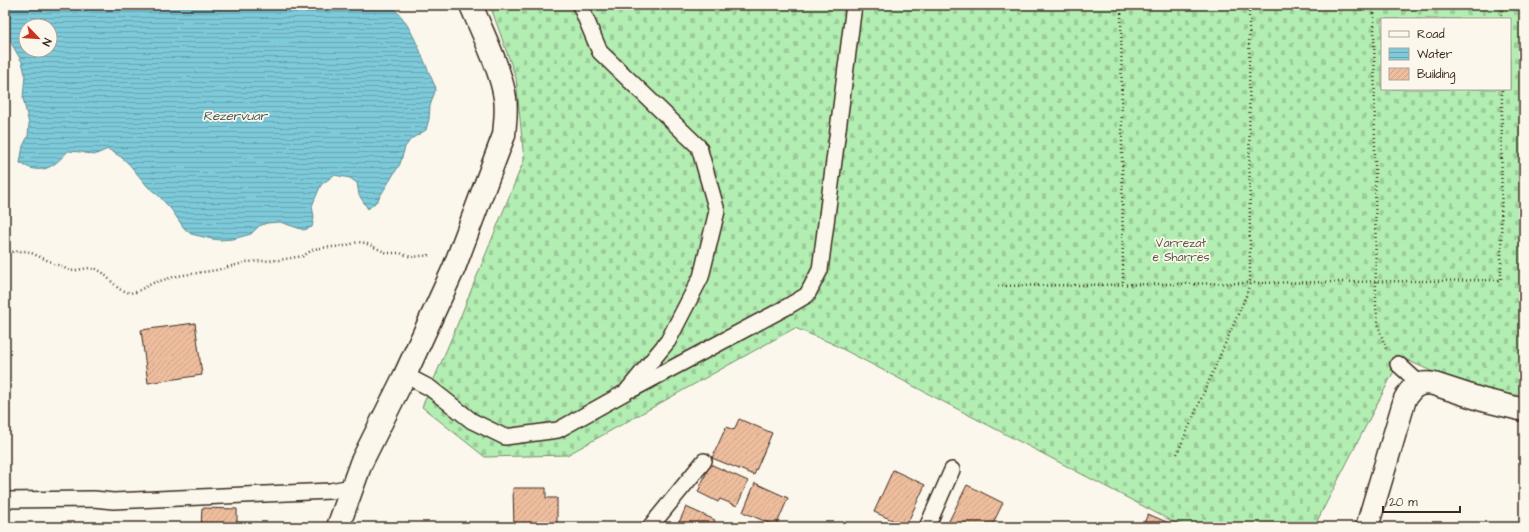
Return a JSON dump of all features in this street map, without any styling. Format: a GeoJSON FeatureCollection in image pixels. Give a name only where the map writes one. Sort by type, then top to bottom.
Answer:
{"type":"FeatureCollection","features":[{"type":"Feature","properties":{"kind":"street"},"geometry":{"type":"LineString","coordinates":[[338,527],[361,463],[405,375],[454,268],[501,147],[504,135],[506,98],[471,5]]}},
{"type":"Feature","properties":{"kind":"street"},"geometry":{"type":"LineString","coordinates":[[1367,527],[1405,399],[1413,387],[1427,382],[1483,400],[1524,410]]}},
{"type":"Feature","properties":{"kind":"lane"},"geometry":{"type":"LineString","coordinates":[[580,5],[600,52],[698,147],[717,211],[701,277],[668,340],[626,392]]}},
{"type":"Feature","properties":{"kind":"lane"},"geometry":{"type":"LineString","coordinates":[[405,375],[430,388],[472,421],[505,437],[558,430],[807,295],[820,270],[854,5]]}},
{"type":"Feature","properties":{"kind":"lane"},"geometry":{"type":"LineString","coordinates":[[1398,364],[1420,384]]}},
{"type":"Feature","properties":{"kind":"lane"},"geometry":{"type":"LineString","coordinates":[[650,527],[704,461]]}},
{"type":"Feature","properties":{"kind":"lane"},"geometry":{"type":"LineString","coordinates":[[927,527],[952,470]]}},
{"type":"Feature","properties":{"kind":"lane"},"geometry":{"type":"LineString","coordinates":[[5,500],[94,499],[113,501],[330,491],[352,487]]}},
{"type":"Feature","properties":{"kind":"path"},"geometry":{"type":"LineString","coordinates":[[1121,5],[1123,285]]}},
{"type":"Feature","properties":{"kind":"path"},"geometry":{"type":"LineString","coordinates":[[1177,454],[1250,284],[1249,5]]}},
{"type":"Feature","properties":{"kind":"path"},"geometry":{"type":"LineString","coordinates":[[1374,5],[1376,308],[1379,328],[1388,355],[1398,364]]}},
{"type":"Feature","properties":{"kind":"path"},"geometry":{"type":"LineString","coordinates":[[1502,5],[1502,18]]}},
{"type":"Feature","properties":{"kind":"path"},"geometry":{"type":"LineString","coordinates":[[998,286],[1501,280],[1502,90]]}},
{"type":"Feature","properties":{"kind":"path"},"geometry":{"type":"LineString","coordinates":[[5,250],[8,252],[27,251],[71,271],[90,268],[96,269],[102,272],[119,289],[130,293],[136,292],[153,283],[176,276],[217,270],[248,262],[279,260],[303,256],[314,249],[345,246],[358,242],[364,242],[388,253],[400,253],[411,257],[430,255],[454,268]]}},
{"type":"Feature","properties":{"kind":"green space","name":"Varrezat e Sharrës"},"geometry":{"type":"Polygon","coordinates":[[[490,5],[1524,5],[1524,403],[1462,383],[1403,358],[1393,373],[1314,527],[1183,527],[831,343],[795,328],[567,455],[485,457],[422,407],[524,160],[516,78],[490,5]]]}},
{"type":"Feature","properties":{"kind":"water","name":"Rezervuar"},"geometry":{"type":"Polygon","coordinates":[[[5,5],[389,5],[397,11],[404,20],[416,42],[436,88],[430,106],[426,130],[411,139],[405,147],[400,164],[377,201],[368,209],[359,195],[357,183],[350,178],[334,175],[321,185],[317,194],[312,206],[314,217],[312,227],[304,230],[280,222],[267,223],[259,226],[251,234],[233,239],[220,240],[191,234],[184,228],[171,209],[148,187],[129,164],[108,149],[94,155],[68,151],[52,166],[40,169],[27,167],[20,163],[23,146],[28,136],[29,124],[23,98],[25,74],[20,58],[58,58],[58,18],[18,18],[18,55],[10,41],[5,5]]]}},
{"type":"Feature","properties":{"kind":"building"},"geometry":{"type":"Polygon","coordinates":[[[195,323],[202,375],[148,383],[141,330],[195,323]]]}},
{"type":"Feature","properties":{"kind":"building"},"geometry":{"type":"Polygon","coordinates":[[[739,419],[772,433],[754,475],[712,458],[726,427],[734,430],[739,419]]]}},
{"type":"Feature","properties":{"kind":"building"},"geometry":{"type":"Polygon","coordinates":[[[710,464],[748,481],[737,506],[720,499],[718,502],[698,492],[710,464]]]}},
{"type":"Feature","properties":{"kind":"building"},"geometry":{"type":"Polygon","coordinates":[[[893,470],[925,485],[906,526],[874,512],[893,470]]]}},
{"type":"Feature","properties":{"kind":"building"},"geometry":{"type":"Polygon","coordinates":[[[755,483],[788,498],[776,526],[743,512],[755,483]]]}},
{"type":"Feature","properties":{"kind":"building"},"geometry":{"type":"Polygon","coordinates":[[[967,485],[1003,503],[991,527],[946,527],[967,485]]]}},
{"type":"Feature","properties":{"kind":"building"},"geometry":{"type":"Polygon","coordinates":[[[513,488],[546,488],[546,498],[557,498],[557,527],[514,527],[513,488]]]}},
{"type":"Feature","properties":{"kind":"building"},"geometry":{"type":"Polygon","coordinates":[[[686,507],[715,520],[712,527],[677,527],[686,507]]]}},
{"type":"Feature","properties":{"kind":"building"},"geometry":{"type":"Polygon","coordinates":[[[202,508],[237,509],[237,527],[201,527],[202,508]]]}},
{"type":"Feature","properties":{"kind":"building"},"geometry":{"type":"Polygon","coordinates":[[[1148,514],[1178,527],[1142,527],[1148,514]]]}}]}
